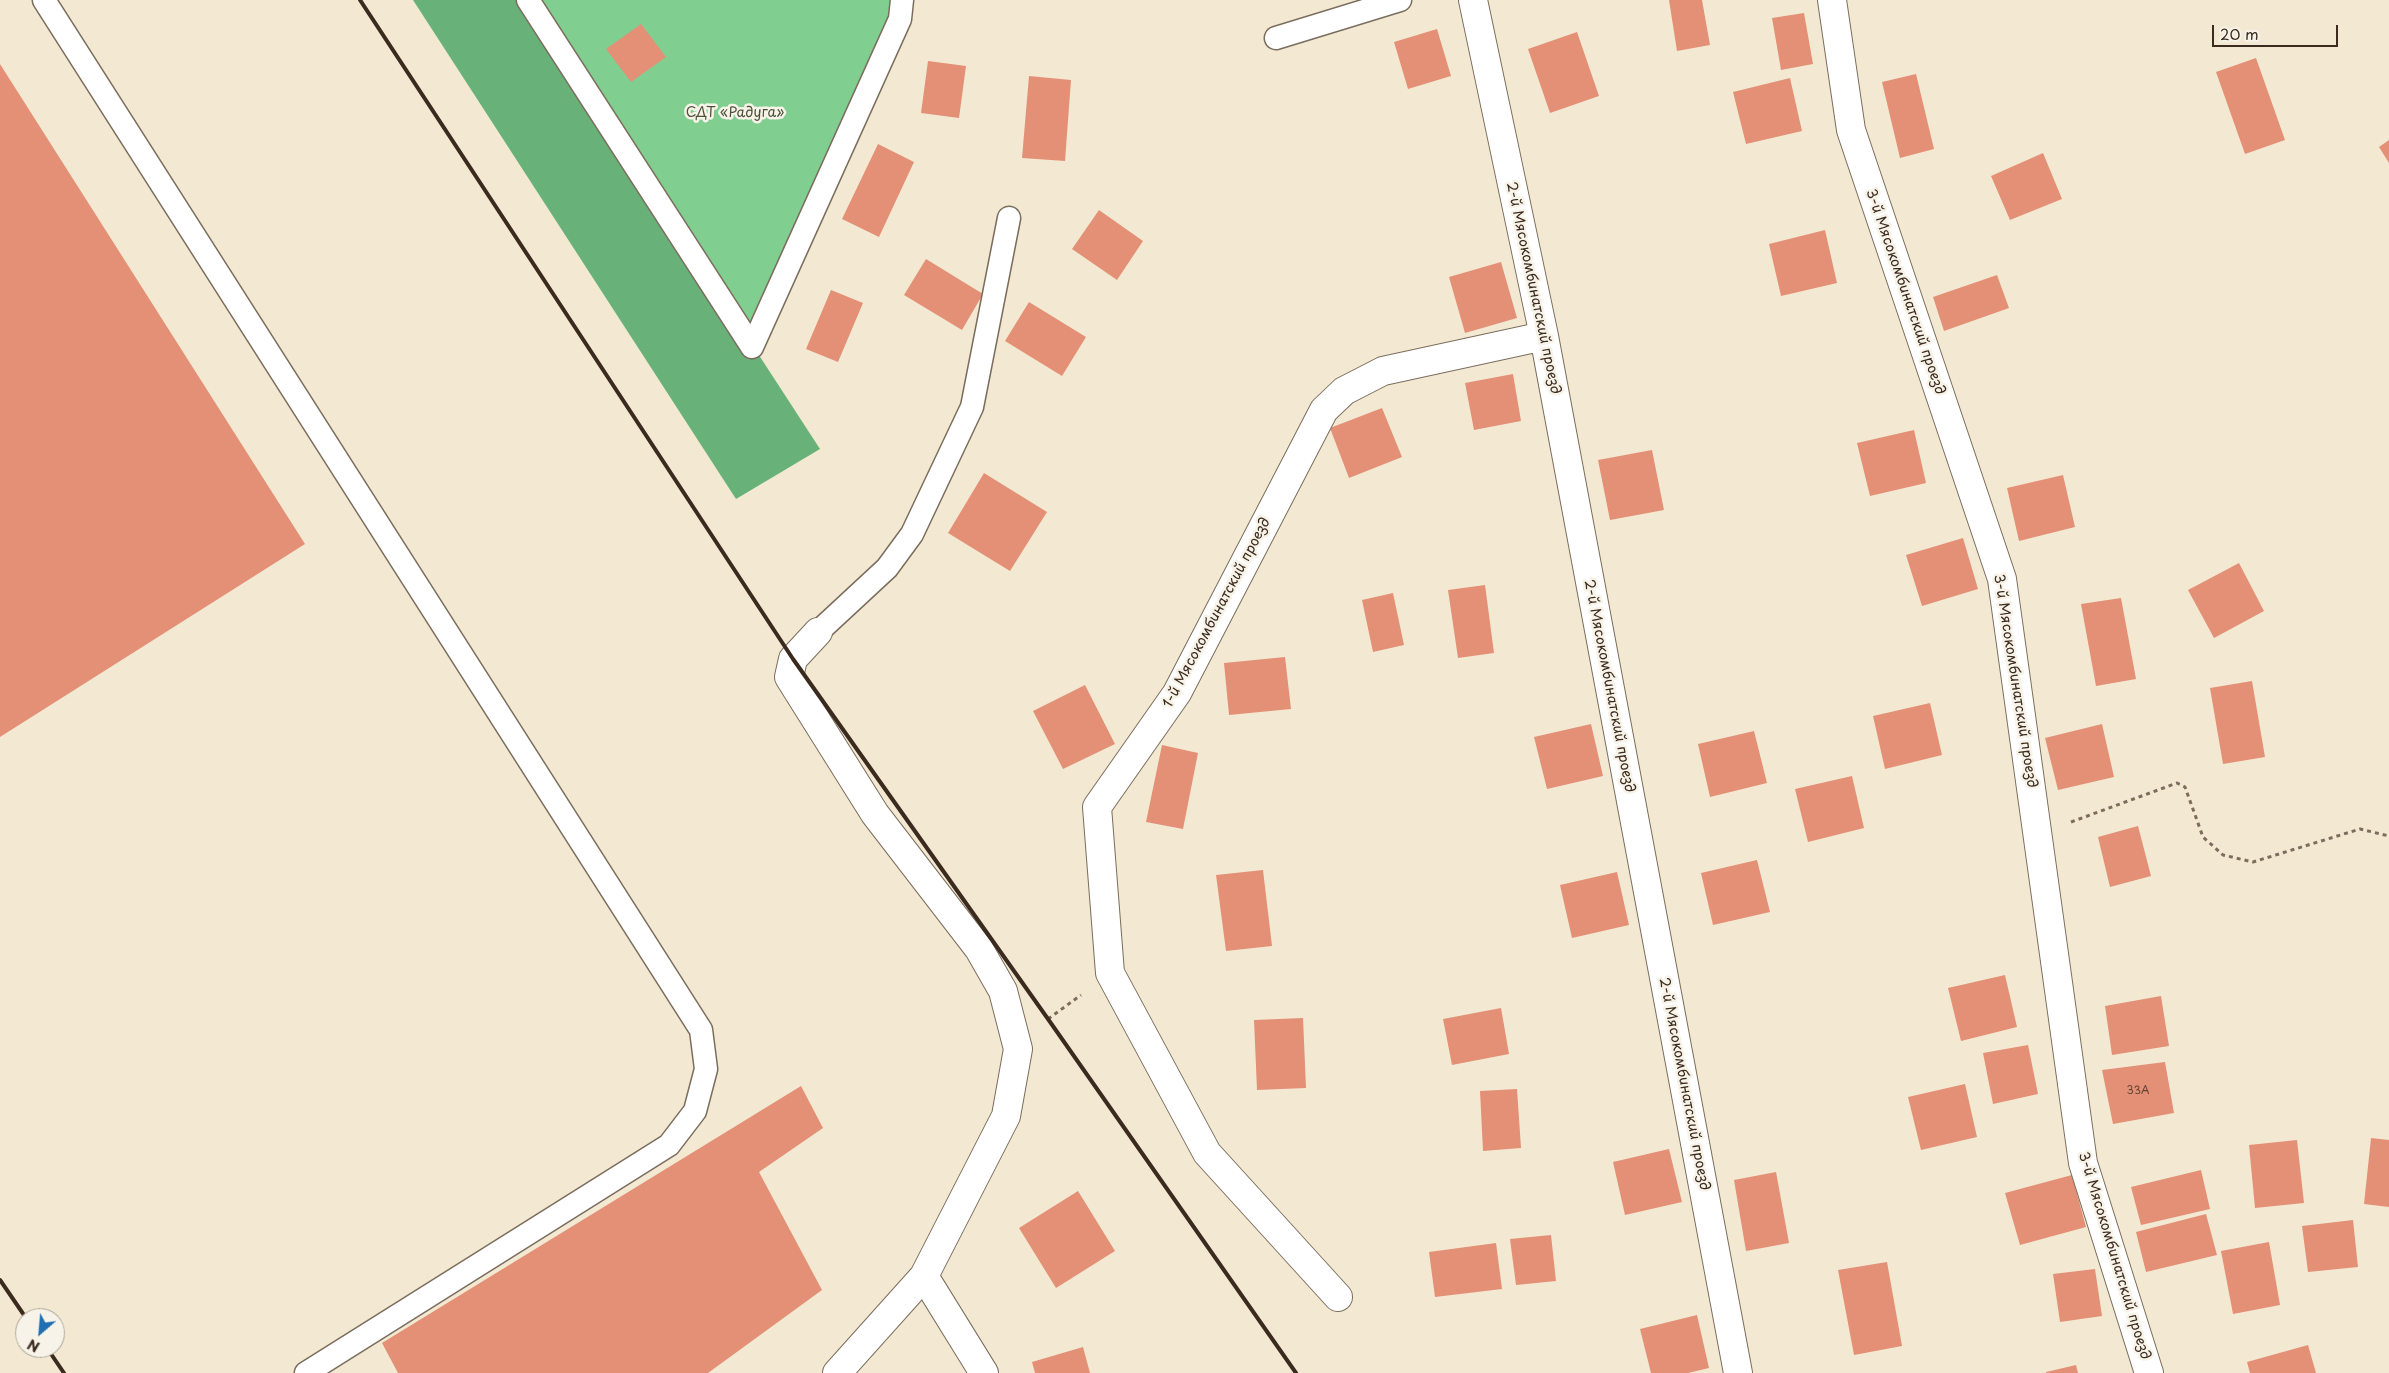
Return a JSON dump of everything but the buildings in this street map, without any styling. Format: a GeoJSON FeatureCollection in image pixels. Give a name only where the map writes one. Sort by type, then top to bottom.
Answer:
{"type":"FeatureCollection","features":[{"type":"Feature","properties":{"kind":"street","name":"2-й Мясокомбинатский проезд"},"geometry":{"type":"LineString","coordinates":[[1473,0],[1544,336],[1738,1373]]}},
{"type":"Feature","properties":{"kind":"street","name":"3-й Мясокомбинатский проезд"},"geometry":{"type":"LineString","coordinates":[[1832,0],[1851,130],[2002,579],[2083,1163],[2149,1373]]}},
{"type":"Feature","properties":{"kind":"street","name":"1-й Мясокомбинатский проезд"},"geometry":{"type":"LineString","coordinates":[[1338,1297],[1207,1152],[1110,973],[1097,807],[1177,693],[1324,410],[1344,391],[1383,371],[1544,336]]}},
{"type":"Feature","properties":{"kind":"street"},"geometry":{"type":"LineString","coordinates":[[818,632],[792,659],[789,677],[875,814],[979,949],[1003,992],[1018,1049],[1006,1116],[924,1276],[836,1373]]}},
{"type":"Feature","properties":{"kind":"street"},"geometry":{"type":"LineString","coordinates":[[924,1276],[984,1373]]}},
{"type":"Feature","properties":{"kind":"lane"},"geometry":{"type":"LineString","coordinates":[[44,0],[701,1030],[706,1070],[696,1111],[669,1145],[306,1373]]}},
{"type":"Feature","properties":{"kind":"lane"},"geometry":{"type":"LineString","coordinates":[[528,0],[752,347],[901,9],[888,0]]}},
{"type":"Feature","properties":{"kind":"lane"},"geometry":{"type":"LineString","coordinates":[[1276,38],[1400,0]]}},
{"type":"Feature","properties":{"kind":"lane"},"geometry":{"type":"LineString","coordinates":[[818,632],[887,568],[912,534],[972,407],[1008,218]]}},
{"type":"Feature","properties":{"kind":"path"},"geometry":{"type":"LineString","coordinates":[[2038,835],[2176,783],[2185,786],[2203,837],[2223,855],[2253,862],[2360,829],[2389,836]]}},
{"type":"Feature","properties":{"kind":"path"},"geometry":{"type":"LineString","coordinates":[[1018,1049],[1048,1019],[1110,973]]}},
{"type":"Feature","properties":{"kind":"green space"},"geometry":{"type":"Polygon","coordinates":[[[413,0],[528,0],[820,449],[736,499],[413,0]]]}},
{"type":"Feature","properties":{"kind":"green space","name":"СДТ «Радуга»"},"geometry":{"type":"Polygon","coordinates":[[[528,0],[902,0],[752,347],[528,0]]]}},
{"type":"Feature","properties":{"kind":"railway"},"geometry":{"type":"LineString","coordinates":[[360,0],[793,659],[1296,1373]]}},
{"type":"Feature","properties":{"kind":"railway"},"geometry":{"type":"LineString","coordinates":[[0,1280],[19,1308]]}},
{"type":"Feature","properties":{"kind":"railway"},"geometry":{"type":"LineString","coordinates":[[54,1358],[64,1373]]}}]}
